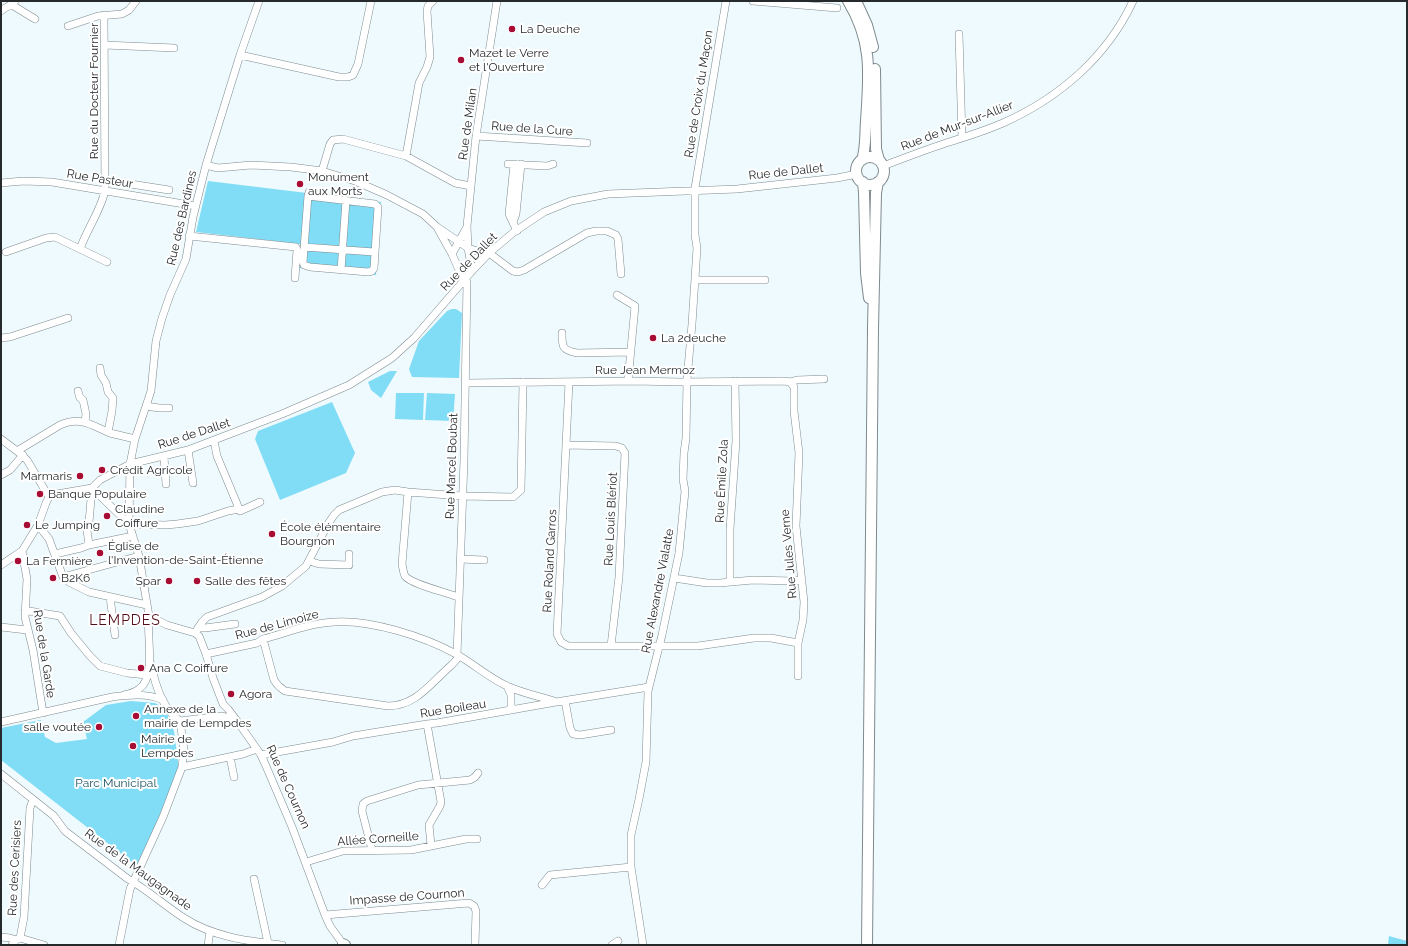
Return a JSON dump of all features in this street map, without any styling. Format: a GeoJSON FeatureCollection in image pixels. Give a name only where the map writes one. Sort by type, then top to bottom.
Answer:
{"type":"FeatureCollection","features":[{"type":"Feature","properties":{"kind":"main road"},"geometry":{"type":"LineString","coordinates":[[848,1],[860,28],[867,50],[868,62],[869,92],[865,149],[862,160],[858,166],[864,193],[866,273],[873,328]]}},
{"type":"Feature","properties":{"kind":"main road"},"geometry":{"type":"LineString","coordinates":[[856,1],[867,25],[873,49],[876,92],[876,149],[884,173],[878,182],[876,193],[873,328],[867,945]]}},
{"type":"Feature","properties":{"kind":"main road"},"geometry":{"type":"LineString","coordinates":[[862,160],[868,158],[881,163]]}},
{"type":"Feature","properties":{"kind":"main road"},"geometry":{"type":"LineString","coordinates":[[860,178],[869,185],[878,182]]}},
{"type":"Feature","properties":{"kind":"street"},"geometry":{"type":"LineString","coordinates":[[68,26],[104,15],[122,14],[136,1]]}},
{"type":"Feature","properties":{"kind":"street","name":"Rue des Bardines"},"geometry":{"type":"LineString","coordinates":[[129,524],[130,464],[135,438],[151,391],[156,341],[170,295],[186,259],[196,206],[206,165],[240,55],[259,1]]}},
{"type":"Feature","properties":{"kind":"street"},"geometry":{"type":"LineString","coordinates":[[240,55],[339,77],[348,77],[353,75],[358,64],[371,1]]}},
{"type":"Feature","properties":{"kind":"street"},"geometry":{"type":"LineString","coordinates":[[406,156],[419,83],[427,67],[430,56],[427,11],[428,6],[433,1]]}},
{"type":"Feature","properties":{"kind":"street","name":"Rue de Milan"},"geometry":{"type":"LineString","coordinates":[[472,271],[465,244],[476,136],[497,1]]}},
{"type":"Feature","properties":{"kind":"street","name":"Rue de Croix du Maçon"},"geometry":{"type":"LineString","coordinates":[[696,191],[696,181],[726,1]]}},
{"type":"Feature","properties":{"kind":"street"},"geometry":{"type":"LineString","coordinates":[[753,1],[837,8]]}},
{"type":"Feature","properties":{"kind":"street","name":"Rue de Mur-sur-Allier"},"geometry":{"type":"LineString","coordinates":[[881,163],[962,138],[1003,123],[1038,106],[1074,80],[1088,66],[1126,17],[1133,1]]}},
{"type":"Feature","properties":{"kind":"street"},"geometry":{"type":"LineString","coordinates":[[1,11],[14,3],[35,19]]}},
{"type":"Feature","properties":{"kind":"street","name":"Rue du Docteur Fournier"},"geometry":{"type":"LineString","coordinates":[[104,15],[105,191]]}},
{"type":"Feature","properties":{"kind":"street"},"geometry":{"type":"LineString","coordinates":[[959,34],[962,138]]}},
{"type":"Feature","properties":{"kind":"street"},"geometry":{"type":"LineString","coordinates":[[105,45],[174,48]]}},
{"type":"Feature","properties":{"kind":"street","name":"Rue de la Cure"},"geometry":{"type":"LineString","coordinates":[[476,136],[587,143]]}},
{"type":"Feature","properties":{"kind":"street"},"geometry":{"type":"LineString","coordinates":[[322,171],[330,144],[337,138],[343,138],[406,156],[455,183],[471,186]]}},
{"type":"Feature","properties":{"kind":"street"},"geometry":{"type":"LineString","coordinates":[[517,231],[513,222],[516,214],[514,164],[547,166],[553,164]]}},
{"type":"Feature","properties":{"kind":"street"},"geometry":{"type":"LineString","coordinates":[[206,165],[218,168],[268,166],[322,171],[355,181],[387,194],[423,214],[437,227],[480,252],[490,253],[509,269],[518,272],[524,270],[587,233],[596,231],[612,232],[618,239],[621,274]]}},
{"type":"Feature","properties":{"kind":"street","name":"Rue de Dallet"},"geometry":{"type":"LineString","coordinates":[[92,488],[100,480],[130,464],[164,457],[214,441],[317,400],[367,375],[399,353],[490,253],[544,212],[571,201],[589,197],[625,193],[745,188],[837,178],[860,178]]}},
{"type":"Feature","properties":{"kind":"street"},"geometry":{"type":"LineString","coordinates":[[105,180],[169,190]]}},
{"type":"Feature","properties":{"kind":"street","name":"Rue Pasteur"},"geometry":{"type":"LineString","coordinates":[[1,183],[23,181],[52,182],[196,206]]}},
{"type":"Feature","properties":{"kind":"street"},"geometry":{"type":"LineString","coordinates":[[80,249],[102,202],[105,191]]}},
{"type":"Feature","properties":{"kind":"street","name":"Rue Alexandre Vialatte"},"geometry":{"type":"LineString","coordinates":[[643,945],[631,867],[631,835],[640,798],[646,762],[648,691],[679,553],[684,506],[686,382],[697,248],[695,235],[696,191]]}},
{"type":"Feature","properties":{"kind":"street"},"geometry":{"type":"LineString","coordinates":[[308,194],[346,201],[375,204],[378,207],[374,268],[372,271],[368,272],[310,267],[304,265],[308,194]]}},
{"type":"Feature","properties":{"kind":"street"},"geometry":{"type":"LineString","coordinates":[[341,270],[346,201]]}},
{"type":"Feature","properties":{"kind":"street","name":"Rue Marcel Boubat"},"geometry":{"type":"LineString","coordinates":[[437,227],[453,255],[464,280],[467,282],[466,383],[458,655]]}},
{"type":"Feature","properties":{"kind":"street"},"geometry":{"type":"LineString","coordinates":[[190,236],[296,247],[295,278]]}},
{"type":"Feature","properties":{"kind":"street"},"geometry":{"type":"LineString","coordinates":[[6,252],[46,238],[55,237],[107,262]]}},
{"type":"Feature","properties":{"kind":"street"},"geometry":{"type":"LineString","coordinates":[[453,255],[465,244]]}},
{"type":"Feature","properties":{"kind":"street"},"geometry":{"type":"LineString","coordinates":[[304,247],[374,252]]}},
{"type":"Feature","properties":{"kind":"street"},"geometry":{"type":"LineString","coordinates":[[695,280],[764,280]]}},
{"type":"Feature","properties":{"kind":"street"},"geometry":{"type":"LineString","coordinates":[[617,295],[635,306],[628,381]]}},
{"type":"Feature","properties":{"kind":"street"},"geometry":{"type":"LineString","coordinates":[[1,338],[10,337],[68,318]]}},
{"type":"Feature","properties":{"kind":"street"},"geometry":{"type":"LineString","coordinates":[[562,333],[564,348],[569,351],[631,352]]}},
{"type":"Feature","properties":{"kind":"street"},"geometry":{"type":"LineString","coordinates":[[100,368],[101,375],[106,383],[108,392],[113,398],[108,432]]}},
{"type":"Feature","properties":{"kind":"street","name":"Rue Jean Mermoz"},"geometry":{"type":"LineString","coordinates":[[466,383],[628,381],[735,382],[784,380],[790,382],[797,380],[824,379]]}},
{"type":"Feature","properties":{"kind":"street"},"geometry":{"type":"LineString","coordinates":[[197,630],[208,617],[262,597],[299,572],[306,566],[328,524],[339,510],[388,490],[462,496],[512,498],[521,490],[523,382]]}},
{"type":"Feature","properties":{"kind":"street","name":"Rue Roland Garros"},"geometry":{"type":"LineString","coordinates":[[569,382],[557,634],[561,642],[568,646],[698,646],[754,638],[771,638],[798,643]]}},
{"type":"Feature","properties":{"kind":"street","name":"Rue Émile Zola"},"geometry":{"type":"LineString","coordinates":[[730,582],[730,529],[736,441],[735,382]]}},
{"type":"Feature","properties":{"kind":"street","name":"Rue Jules Verne"},"geometry":{"type":"LineString","coordinates":[[790,382],[794,387],[794,411],[800,462],[796,497],[796,526],[804,610],[798,643],[798,676]]}},
{"type":"Feature","properties":{"kind":"street"},"geometry":{"type":"LineString","coordinates":[[78,392],[80,398],[83,400],[86,414],[85,422]]}},
{"type":"Feature","properties":{"kind":"street"},"geometry":{"type":"LineString","coordinates":[[146,406],[168,408]]}},
{"type":"Feature","properties":{"kind":"street"},"geometry":{"type":"LineString","coordinates":[[1,475],[10,470],[20,453],[67,422],[85,422],[108,432],[135,438]]}},
{"type":"Feature","properties":{"kind":"street"},"geometry":{"type":"LineString","coordinates":[[1,440],[20,453],[36,474],[49,497]]}},
{"type":"Feature","properties":{"kind":"street"},"geometry":{"type":"LineString","coordinates":[[214,441],[217,456],[239,509]]}},
{"type":"Feature","properties":{"kind":"street","name":"Rue Louis Blériot"},"geometry":{"type":"LineString","coordinates":[[566,445],[616,446],[622,448],[625,453],[619,577],[611,646]]}},
{"type":"Feature","properties":{"kind":"street"},"geometry":{"type":"LineString","coordinates":[[188,450],[193,482]]}},
{"type":"Feature","properties":{"kind":"street"},"geometry":{"type":"LineString","coordinates":[[164,457],[166,484]]}},
{"type":"Feature","properties":{"kind":"street"},"geometry":{"type":"LineString","coordinates":[[4,564],[22,551],[38,524],[49,497],[56,494],[92,488]]}},
{"type":"Feature","properties":{"kind":"street"},"geometry":{"type":"LineString","coordinates":[[92,488],[129,524],[138,556],[150,616],[148,625],[150,660],[156,685],[163,700],[174,716],[180,721],[184,750],[182,767],[163,817],[130,889],[119,943]]}},
{"type":"Feature","properties":{"kind":"street"},"geometry":{"type":"LineString","coordinates":[[89,544],[87,530],[92,488]]}},
{"type":"Feature","properties":{"kind":"street"},"geometry":{"type":"LineString","coordinates":[[408,492],[402,564],[404,574],[413,582],[459,596]]}},
{"type":"Feature","properties":{"kind":"street"},"geometry":{"type":"LineString","coordinates":[[129,524],[165,525],[198,521],[228,511],[239,509],[240,511],[260,502]]}},
{"type":"Feature","properties":{"kind":"street"},"geometry":{"type":"LineString","coordinates":[[38,524],[49,539],[63,577],[74,585],[89,592],[147,605]]}},
{"type":"Feature","properties":{"kind":"street"},"geometry":{"type":"LineString","coordinates":[[56,556],[89,544],[133,536]]}},
{"type":"Feature","properties":{"kind":"street","name":"Rue de la Garde"},"geometry":{"type":"LineString","coordinates":[[22,551],[27,579],[25,612],[33,650],[43,713]]}},
{"type":"Feature","properties":{"kind":"street"},"geometry":{"type":"LineString","coordinates":[[309,561],[319,564],[349,565],[349,554]]}},
{"type":"Feature","properties":{"kind":"street"},"geometry":{"type":"LineString","coordinates":[[63,577],[138,556]]}},
{"type":"Feature","properties":{"kind":"street"},"geometry":{"type":"LineString","coordinates":[[460,559],[484,560]]}},
{"type":"Feature","properties":{"kind":"street"},"geometry":{"type":"LineString","coordinates":[[674,578],[707,583],[753,580],[802,580]]}},
{"type":"Feature","properties":{"kind":"street"},"geometry":{"type":"LineString","coordinates":[[110,596],[115,635]]}},
{"type":"Feature","properties":{"kind":"street"},"geometry":{"type":"LineString","coordinates":[[25,612],[60,616],[71,633],[100,666],[127,673],[147,675]]}},
{"type":"Feature","properties":{"kind":"street"},"geometry":{"type":"LineString","coordinates":[[150,616],[167,625],[197,630],[235,624]]}},
{"type":"Feature","properties":{"kind":"street","name":"Rue de Limoize"},"geometry":{"type":"LineString","coordinates":[[206,654],[257,643],[263,639],[323,623],[348,622],[374,626],[412,636],[458,655],[507,686],[556,702]]}},
{"type":"Feature","properties":{"kind":"street"},"geometry":{"type":"LineString","coordinates":[[1,627],[28,630]]}},
{"type":"Feature","properties":{"kind":"street"},"geometry":{"type":"LineString","coordinates":[[197,630],[223,704],[221,716]]}},
{"type":"Feature","properties":{"kind":"street"},"geometry":{"type":"LineString","coordinates":[[263,639],[274,680],[281,689],[388,706],[404,704],[418,697],[458,655]]}},
{"type":"Feature","properties":{"kind":"street"},"geometry":{"type":"LineString","coordinates":[[3,720],[43,713],[124,695],[138,690],[142,686],[147,675],[150,660]]}},
{"type":"Feature","properties":{"kind":"street"},"geometry":{"type":"LineString","coordinates":[[507,686],[511,695],[511,710]]}},
{"type":"Feature","properties":{"kind":"street","name":"Rue Boileau"},"geometry":{"type":"LineString","coordinates":[[182,767],[259,752],[333,742],[353,736],[649,687]]}},
{"type":"Feature","properties":{"kind":"street"},"geometry":{"type":"LineString","coordinates":[[527,707],[530,700],[528,694]]}},
{"type":"Feature","properties":{"kind":"street"},"geometry":{"type":"LineString","coordinates":[[124,695],[154,696],[163,700]]}},
{"type":"Feature","properties":{"kind":"street"},"geometry":{"type":"LineString","coordinates":[[565,701],[570,728],[573,734],[580,735],[610,730]]}},
{"type":"Feature","properties":{"kind":"street","name":"Rue de Cournon"},"geometry":{"type":"LineString","coordinates":[[223,704],[259,752],[290,821],[325,915],[330,926],[343,944]]}},
{"type":"Feature","properties":{"kind":"street"},"geometry":{"type":"LineString","coordinates":[[180,721],[221,716],[235,719]]}},
{"type":"Feature","properties":{"kind":"street"},"geometry":{"type":"LineString","coordinates":[[427,724],[440,806],[429,825],[431,845]]}},
{"type":"Feature","properties":{"kind":"street"},"geometry":{"type":"LineString","coordinates":[[230,757],[234,777]]}},
{"type":"Feature","properties":{"kind":"street"},"geometry":{"type":"LineString","coordinates":[[372,850],[362,811],[363,804],[371,799],[411,786],[437,782],[470,780],[478,773]]}},
{"type":"Feature","properties":{"kind":"street","name":"Rue de la Maugagnade"},"geometry":{"type":"LineString","coordinates":[[1,774],[54,816],[65,831],[133,882],[186,919],[210,931],[236,938],[282,945]]}},
{"type":"Feature","properties":{"kind":"street","name":"Rue des Cerisiers"},"geometry":{"type":"LineString","coordinates":[[16,941],[24,917],[30,808],[33,799]]}},
{"type":"Feature","properties":{"kind":"street","name":"Allée Corneille"},"geometry":{"type":"LineString","coordinates":[[306,862],[343,851],[411,850],[466,839],[477,839]]}},
{"type":"Feature","properties":{"kind":"street"},"geometry":{"type":"LineString","coordinates":[[542,885],[550,875],[631,867]]}},
{"type":"Feature","properties":{"kind":"street"},"geometry":{"type":"LineString","coordinates":[[254,879],[268,943]]}},
{"type":"Feature","properties":{"kind":"street","name":"Impasse de Cournon"},"geometry":{"type":"LineString","coordinates":[[325,915],[469,903],[474,906],[476,911],[475,945]]}},
{"type":"Feature","properties":{"kind":"street"},"geometry":{"type":"LineString","coordinates":[[208,945],[210,931]]}},
{"type":"Feature","properties":{"kind":"street"},"geometry":{"type":"LineString","coordinates":[[1,937],[44,945]]}},
{"type":"Feature","properties":{"kind":"street"},"geometry":{"type":"LineString","coordinates":[[612,945],[618,941]]}},
{"type":"Feature","properties":{"kind":"green space"},"geometry":{"type":"Polygon","coordinates":[[[208,181],[381,202],[376,275],[299,268],[300,244],[196,232],[208,181]]]}},
{"type":"Feature","properties":{"kind":"green space"},"geometry":{"type":"Polygon","coordinates":[[[456,309],[462,313],[459,378],[412,377],[409,369],[419,341],[447,311],[456,309]]]}},
{"type":"Feature","properties":{"kind":"green space"},"geometry":{"type":"Polygon","coordinates":[[[390,371],[397,371],[381,398],[371,390],[368,382],[390,371]]]}},
{"type":"Feature","properties":{"kind":"green space"},"geometry":{"type":"Polygon","coordinates":[[[396,393],[424,393],[423,420],[395,419],[396,393]]]}},
{"type":"Feature","properties":{"kind":"green space"},"geometry":{"type":"Polygon","coordinates":[[[427,393],[455,394],[453,421],[425,420],[427,393]]]}},
{"type":"Feature","properties":{"kind":"green space"},"geometry":{"type":"Polygon","coordinates":[[[332,402],[355,453],[346,473],[280,500],[255,439],[258,431],[332,402]]]}},
{"type":"Feature","properties":{"kind":"green space","name":"Parc Municipal"},"geometry":{"type":"Polygon","coordinates":[[[131,701],[155,703],[165,709],[174,731],[179,769],[138,867],[1,760],[1,728],[41,720],[45,737],[56,743],[87,739],[83,722],[106,705],[131,701]]]}},
{"type":"Feature","properties":{"kind":"green space"},"geometry":{"type":"Polygon","coordinates":[[[1389,936],[1407,941],[1407,945],[1388,945],[1389,936]]]}},
{"type":"Feature","properties":{"kind":"place","name":"La Deuche"},"geometry":{"type":"Point","coordinates":[512,29]}},
{"type":"Feature","properties":{"kind":"place","name":"Mazet le Verre et l'Ouverture"},"geometry":{"type":"Point","coordinates":[461,60]}},
{"type":"Feature","properties":{"kind":"place","name":"Monument aux Morts"},"geometry":{"type":"Point","coordinates":[300,184]}},
{"type":"Feature","properties":{"kind":"place","name":"La 2deuche"},"geometry":{"type":"Point","coordinates":[653,338]}},
{"type":"Feature","properties":{"kind":"place","name":"Crédit Agricole"},"geometry":{"type":"Point","coordinates":[102,470]}},
{"type":"Feature","properties":{"kind":"place","name":"Marmaris"},"geometry":{"type":"Point","coordinates":[80,476]}},
{"type":"Feature","properties":{"kind":"place","name":"Banque Populaire"},"geometry":{"type":"Point","coordinates":[40,494]}},
{"type":"Feature","properties":{"kind":"place","name":"Claudine Coiffure"},"geometry":{"type":"Point","coordinates":[107,516]}},
{"type":"Feature","properties":{"kind":"place","name":"Le Jumping"},"geometry":{"type":"Point","coordinates":[27,525]}},
{"type":"Feature","properties":{"kind":"place","name":"École élémentaire Bourgnon"},"geometry":{"type":"Point","coordinates":[272,534]}},
{"type":"Feature","properties":{"kind":"place","name":"Église de l'Invention-de-Saint-Étienne"},"geometry":{"type":"Point","coordinates":[100,553]}},
{"type":"Feature","properties":{"kind":"place","name":"La Fermière"},"geometry":{"type":"Point","coordinates":[18,561]}},
{"type":"Feature","properties":{"kind":"place","name":"B2K6"},"geometry":{"type":"Point","coordinates":[53,578]}},
{"type":"Feature","properties":{"kind":"place","name":"Spar"},"geometry":{"type":"Point","coordinates":[169,581]}},
{"type":"Feature","properties":{"kind":"place","name":"Salle des fêtes"},"geometry":{"type":"Point","coordinates":[197,581]}},
{"type":"Feature","properties":{"kind":"place","name":"Ana C Coiffure"},"geometry":{"type":"Point","coordinates":[141,668]}},
{"type":"Feature","properties":{"kind":"place","name":"Agora"},"geometry":{"type":"Point","coordinates":[231,694]}},
{"type":"Feature","properties":{"kind":"place","name":"Annexe de la mairie de Lempdes"},"geometry":{"type":"Point","coordinates":[136,716]}},
{"type":"Feature","properties":{"kind":"place","name":"salle voutée"},"geometry":{"type":"Point","coordinates":[99,727]}},
{"type":"Feature","properties":{"kind":"place","name":"Mairie de Lempdes"},"geometry":{"type":"Point","coordinates":[133,746]}},
{"type":"Feature","properties":{"kind":"district","name":"LEMPDES"},"geometry":{"type":"Point","coordinates":[125,621]}}]}
